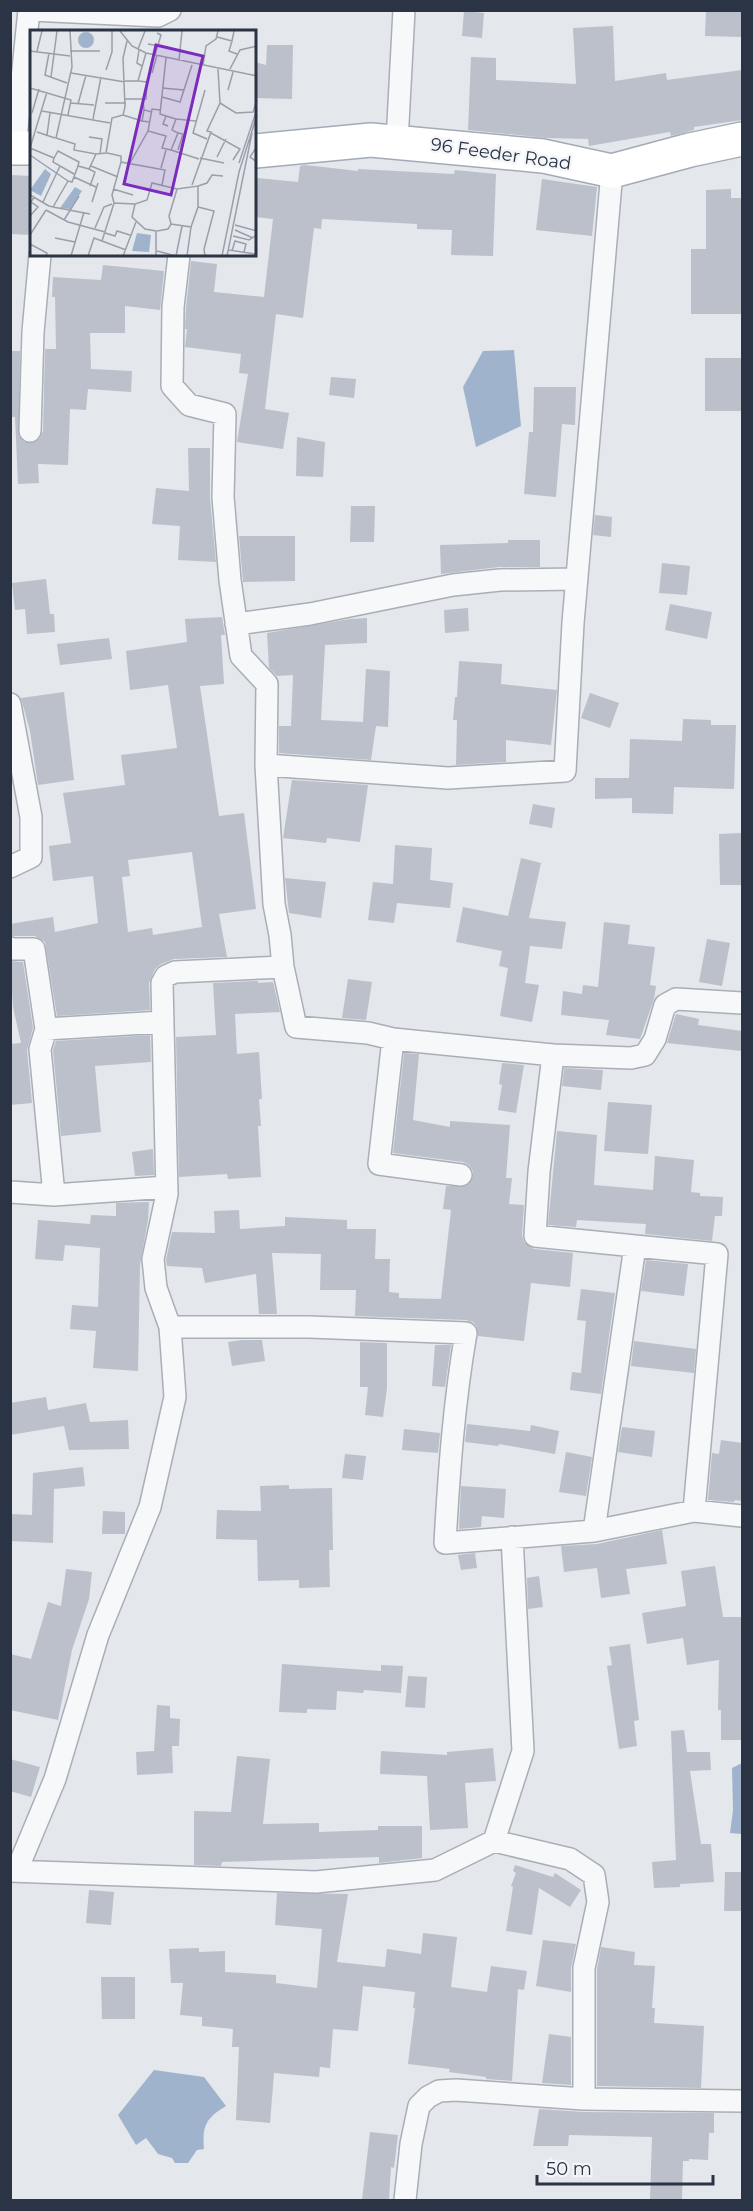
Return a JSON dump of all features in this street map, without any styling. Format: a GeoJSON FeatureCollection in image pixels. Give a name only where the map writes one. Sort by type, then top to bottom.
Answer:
{"type":"FeatureCollection","features":[{"type":"Feature","properties":{"kind":"main road","name":"96 Feeder Road"},"geometry":{"type":"LineString","coordinates":[[256,151],[337,144],[350,140],[397,142],[543,156],[612,171],[742,139]]}},
{"type":"Feature","properties":{"kind":"street"},"geometry":{"type":"LineString","coordinates":[[19,148],[30,10],[158,16],[170,10]]}},
{"type":"Feature","properties":{"kind":"street"},"geometry":{"type":"LineString","coordinates":[[397,142],[404,10]]}},
{"type":"Feature","properties":{"kind":"street"},"geometry":{"type":"LineString","coordinates":[[266,765],[448,778],[565,771],[577,579],[612,171]]}},
{"type":"Feature","properties":{"kind":"street"},"geometry":{"type":"LineString","coordinates":[[30,431],[33,332],[40,256]]}},
{"type":"Feature","properties":{"kind":"street"},"geometry":{"type":"LineString","coordinates":[[179,256],[173,307],[172,386],[189,405],[225,414],[223,497],[230,580],[241,656],[267,684],[266,765],[274,904],[283,967],[296,1027],[368,1033],[393,1039],[553,1055],[631,1058],[645,1055],[655,1039],[665,1005],[676,999],[742,1003]]}},
{"type":"Feature","properties":{"kind":"street"},"geometry":{"type":"LineString","coordinates":[[236,624],[310,614],[453,585],[500,580],[577,579]]}},
{"type":"Feature","properties":{"kind":"street"},"geometry":{"type":"LineString","coordinates":[[10,704],[32,818],[31,857],[10,867]]}},
{"type":"Feature","properties":{"kind":"street"},"geometry":{"type":"LineString","coordinates":[[10,948],[13,950],[34,949],[46,1029],[40,1049],[54,1196]]}},
{"type":"Feature","properties":{"kind":"street"},"geometry":{"type":"LineString","coordinates":[[283,967],[175,972],[166,976],[162,983],[167,1194],[153,1259],[156,1288],[170,1327],[174,1397],[150,1507],[98,1635],[56,1779],[14,1871],[316,1882],[435,1870],[494,1841],[570,1859],[594,1875],[598,1902],[584,1968],[584,2099]]}},
{"type":"Feature","properties":{"kind":"street"},"geometry":{"type":"LineString","coordinates":[[46,1029],[162,1022]]}},
{"type":"Feature","properties":{"kind":"street"},"geometry":{"type":"LineString","coordinates":[[393,1039],[379,1164],[461,1176]]}},
{"type":"Feature","properties":{"kind":"street"},"geometry":{"type":"LineString","coordinates":[[553,1055],[539,1172],[535,1236],[717,1254],[694,1511]]}},
{"type":"Feature","properties":{"kind":"street"},"geometry":{"type":"LineString","coordinates":[[10,1192],[54,1196],[167,1187]]}},
{"type":"Feature","properties":{"kind":"street"},"geometry":{"type":"LineString","coordinates":[[594,1531],[635,1246]]}},
{"type":"Feature","properties":{"kind":"street"},"geometry":{"type":"LineString","coordinates":[[170,1327],[309,1327],[466,1333],[459,1372],[451,1448],[445,1542],[594,1531],[694,1511],[742,1516]]}},
{"type":"Feature","properties":{"kind":"street"},"geometry":{"type":"LineString","coordinates":[[494,1841],[523,1751],[512,1537]]}},
{"type":"Feature","properties":{"kind":"street"},"geometry":{"type":"LineString","coordinates":[[405,2200],[411,2144],[419,2106],[439,2091],[456,2090],[584,2099],[742,2101]]}},
{"type":"Feature","properties":{"kind":"water"},"geometry":{"type":"Polygon","coordinates":[[[514,350],[521,426],[476,447],[463,387],[483,351],[514,350]]]}},
{"type":"Feature","properties":{"kind":"water"},"geometry":{"type":"Polygon","coordinates":[[[742,1763],[742,1834],[730,1833],[733,1810],[732,1768],[742,1763]]]}},
{"type":"Feature","properties":{"kind":"water"},"geometry":{"type":"Polygon","coordinates":[[[154,2070],[204,2077],[226,2106],[207,2123],[204,2149],[197,2150],[188,2163],[175,2163],[172,2158],[158,2154],[146,2138],[136,2145],[118,2115],[154,2070]]]}},
{"type":"Feature","properties":{"kind":"building"},"geometry":{"type":"Polygon","coordinates":[[[706,10],[742,10],[742,37],[705,36],[706,10]]]}},
{"type":"Feature","properties":{"kind":"building"},"geometry":{"type":"Polygon","coordinates":[[[464,11],[484,13],[482,38],[462,36],[464,11]]]}},
{"type":"Feature","properties":{"kind":"building"},"geometry":{"type":"Polygon","coordinates":[[[613,26],[615,81],[666,73],[667,80],[742,70],[742,120],[694,127],[694,130],[671,136],[670,132],[589,146],[588,139],[547,138],[468,130],[471,57],[496,58],[496,80],[576,84],[573,28],[613,26]]]}},
{"type":"Feature","properties":{"kind":"building"},"geometry":{"type":"Polygon","coordinates":[[[267,45],[293,45],[292,99],[256,98],[256,62],[266,65],[267,45]]]}},
{"type":"Feature","properties":{"kind":"building"},"geometry":{"type":"Polygon","coordinates":[[[300,166],[358,171],[358,169],[454,174],[455,170],[496,174],[493,256],[451,255],[452,230],[417,229],[417,224],[322,219],[321,229],[314,228],[303,318],[276,314],[265,409],[289,413],[283,449],[237,442],[248,374],[239,373],[241,354],[185,347],[186,308],[191,261],[217,264],[214,292],[264,297],[273,219],[256,217],[257,178],[298,182],[300,166]]]}},
{"type":"Feature","properties":{"kind":"building"},"geometry":{"type":"Polygon","coordinates":[[[10,175],[30,176],[30,235],[10,234],[10,175]]]}},
{"type":"Feature","properties":{"kind":"building"},"geometry":{"type":"Polygon","coordinates":[[[542,179],[597,187],[592,236],[536,230],[542,179]]]}},
{"type":"Feature","properties":{"kind":"building"},"geometry":{"type":"Polygon","coordinates":[[[731,189],[731,198],[742,198],[742,314],[691,314],[691,249],[706,249],[706,190],[731,189]]]}},
{"type":"Feature","properties":{"kind":"building"},"geometry":{"type":"Polygon","coordinates":[[[103,265],[164,271],[160,310],[125,306],[125,333],[90,333],[91,369],[132,371],[131,392],[88,389],[86,410],[70,409],[68,465],[38,464],[39,483],[18,484],[15,417],[10,417],[10,351],[20,351],[19,436],[24,442],[35,442],[43,431],[45,349],[56,349],[55,297],[52,297],[53,277],[101,280],[103,265]]]}},
{"type":"Feature","properties":{"kind":"building"},"geometry":{"type":"Polygon","coordinates":[[[705,358],[742,358],[742,411],[705,411],[705,358]]]}},
{"type":"Feature","properties":{"kind":"building"},"geometry":{"type":"Polygon","coordinates":[[[331,377],[356,379],[354,398],[329,395],[331,377]]]}},
{"type":"Feature","properties":{"kind":"building"},"geometry":{"type":"Polygon","coordinates":[[[534,387],[576,387],[575,425],[562,424],[556,497],[524,494],[529,432],[533,432],[534,387]]]}},
{"type":"Feature","properties":{"kind":"building"},"geometry":{"type":"Polygon","coordinates":[[[297,437],[325,442],[323,477],[296,476],[297,437]]]}},
{"type":"Feature","properties":{"kind":"building"},"geometry":{"type":"Polygon","coordinates":[[[188,448],[210,448],[210,498],[216,562],[178,560],[180,526],[152,524],[156,488],[189,491],[188,448]]]}},
{"type":"Feature","properties":{"kind":"building"},"geometry":{"type":"Polygon","coordinates":[[[351,506],[375,506],[374,542],[350,542],[351,506]]]}},
{"type":"Feature","properties":{"kind":"building"},"geometry":{"type":"Polygon","coordinates":[[[595,515],[612,517],[611,537],[593,535],[595,515]]]}},
{"type":"Feature","properties":{"kind":"building"},"geometry":{"type":"Polygon","coordinates":[[[239,536],[295,536],[295,581],[243,582],[239,536]]]}},
{"type":"Feature","properties":{"kind":"building"},"geometry":{"type":"Polygon","coordinates":[[[508,540],[540,540],[540,567],[499,567],[441,574],[440,545],[508,543],[508,540]]]}},
{"type":"Feature","properties":{"kind":"building"},"geometry":{"type":"Polygon","coordinates":[[[662,563],[690,566],[687,595],[659,593],[662,563]]]}},
{"type":"Feature","properties":{"kind":"building"},"geometry":{"type":"Polygon","coordinates":[[[46,579],[50,614],[54,614],[55,632],[27,634],[25,609],[15,610],[12,583],[46,579]]]}},
{"type":"Feature","properties":{"kind":"building"},"geometry":{"type":"Polygon","coordinates":[[[670,604],[712,612],[707,639],[665,630],[670,604]]]}},
{"type":"Feature","properties":{"kind":"building"},"geometry":{"type":"Polygon","coordinates":[[[468,608],[469,631],[445,633],[444,610],[468,608]]]}},
{"type":"Feature","properties":{"kind":"building"},"geometry":{"type":"Polygon","coordinates":[[[222,617],[225,635],[221,635],[224,684],[200,686],[219,816],[244,813],[256,909],[219,914],[227,957],[174,959],[155,969],[149,983],[150,1010],[57,1016],[45,942],[35,936],[12,936],[10,924],[53,917],[55,932],[98,923],[93,876],[53,881],[49,846],[71,843],[63,793],[125,785],[121,755],[177,748],[168,685],[130,690],[126,651],[187,642],[185,619],[222,617]],[[192,852],[128,860],[130,876],[122,877],[128,932],[152,928],[153,935],[202,927],[192,852]]]}},
{"type":"Feature","properties":{"kind":"building"},"geometry":{"type":"Polygon","coordinates":[[[367,618],[367,643],[325,645],[321,720],[363,722],[366,669],[390,671],[388,727],[376,726],[371,760],[279,753],[279,726],[291,726],[293,675],[277,676],[269,668],[267,633],[367,618]]]}},
{"type":"Feature","properties":{"kind":"building"},"geometry":{"type":"Polygon","coordinates":[[[109,638],[112,659],[60,665],[57,644],[109,638]]]}},
{"type":"Feature","properties":{"kind":"building"},"geometry":{"type":"Polygon","coordinates":[[[459,661],[502,664],[501,684],[557,690],[551,745],[506,740],[506,762],[456,765],[457,720],[453,720],[459,661]]]}},
{"type":"Feature","properties":{"kind":"building"},"geometry":{"type":"Polygon","coordinates":[[[64,692],[74,780],[38,785],[30,731],[21,698],[64,692]]]}},
{"type":"Feature","properties":{"kind":"building"},"geometry":{"type":"Polygon","coordinates":[[[590,693],[619,703],[610,728],[581,718],[590,693]]]}},
{"type":"Feature","properties":{"kind":"building"},"geometry":{"type":"Polygon","coordinates":[[[683,719],[711,720],[711,725],[736,725],[734,789],[674,787],[673,814],[632,813],[632,798],[595,799],[595,778],[629,778],[630,739],[682,741],[683,719]]]}},
{"type":"Feature","properties":{"kind":"building"},"geometry":{"type":"Polygon","coordinates":[[[292,780],[368,785],[360,842],[327,838],[326,843],[283,838],[292,780]]]}},
{"type":"Feature","properties":{"kind":"building"},"geometry":{"type":"Polygon","coordinates":[[[533,804],[555,808],[552,828],[529,824],[533,804]]]}},
{"type":"Feature","properties":{"kind":"building"},"geometry":{"type":"Polygon","coordinates":[[[741,833],[742,885],[720,885],[719,834],[741,833]]]}},
{"type":"Feature","properties":{"kind":"building"},"geometry":{"type":"Polygon","coordinates":[[[395,845],[432,848],[430,880],[453,883],[450,908],[397,903],[394,923],[368,920],[373,882],[393,884],[395,845]]]}},
{"type":"Feature","properties":{"kind":"building"},"geometry":{"type":"Polygon","coordinates":[[[521,858],[541,863],[529,918],[566,922],[562,949],[530,946],[525,983],[539,985],[532,1022],[500,1016],[508,968],[499,966],[502,951],[456,942],[463,907],[508,916],[521,858]]]}},
{"type":"Feature","properties":{"kind":"building"},"geometry":{"type":"Polygon","coordinates":[[[285,878],[326,882],[321,918],[289,913],[285,878]]]}},
{"type":"Feature","properties":{"kind":"building"},"geometry":{"type":"Polygon","coordinates":[[[604,922],[630,925],[628,944],[655,947],[650,985],[656,986],[654,999],[640,1039],[606,1035],[609,1020],[561,1015],[563,991],[582,994],[583,985],[598,987],[604,922]]]}},
{"type":"Feature","properties":{"kind":"building"},"geometry":{"type":"Polygon","coordinates":[[[707,939],[730,943],[722,986],[699,982],[707,939]]]}},
{"type":"Feature","properties":{"kind":"building"},"geometry":{"type":"Polygon","coordinates":[[[10,961],[23,962],[33,1028],[27,1050],[32,1103],[10,1105],[10,1044],[21,1043],[13,1007],[10,961]]]}},
{"type":"Feature","properties":{"kind":"building"},"geometry":{"type":"Polygon","coordinates":[[[348,979],[372,982],[366,1020],[342,1018],[348,979]]]}},
{"type":"Feature","properties":{"kind":"building"},"geometry":{"type":"Polygon","coordinates":[[[258,981],[258,983],[273,982],[280,1012],[235,1014],[237,1054],[259,1052],[262,1099],[259,1099],[261,1126],[258,1126],[261,1177],[228,1179],[227,1174],[179,1177],[176,1037],[216,1035],[213,983],[258,981]]]}},
{"type":"Feature","properties":{"kind":"building"},"geometry":{"type":"Polygon","coordinates":[[[676,1014],[699,1019],[698,1025],[742,1031],[742,1051],[667,1043],[676,1014]]]}},
{"type":"Feature","properties":{"kind":"building"},"geometry":{"type":"Polygon","coordinates":[[[150,1035],[151,1062],[95,1066],[101,1132],[61,1136],[53,1050],[56,1041],[150,1035]]]}},
{"type":"Feature","properties":{"kind":"building"},"geometry":{"type":"Polygon","coordinates":[[[404,1053],[419,1054],[413,1120],[450,1127],[450,1121],[510,1125],[506,1178],[512,1178],[509,1204],[524,1205],[522,1235],[524,1242],[534,1249],[573,1253],[570,1287],[531,1283],[524,1341],[478,1336],[477,1327],[473,1322],[466,1320],[355,1316],[356,1290],[320,1290],[321,1254],[272,1253],[277,1314],[259,1314],[256,1274],[205,1283],[202,1268],[167,1266],[166,1260],[172,1232],[215,1233],[214,1211],[239,1210],[240,1229],[285,1226],[285,1217],[347,1220],[347,1229],[376,1229],[375,1259],[390,1259],[389,1292],[399,1293],[399,1298],[441,1299],[451,1210],[443,1209],[446,1186],[466,1186],[473,1177],[473,1171],[463,1162],[393,1153],[404,1053]]]}},
{"type":"Feature","properties":{"kind":"building"},"geometry":{"type":"Polygon","coordinates":[[[502,1063],[524,1065],[516,1113],[498,1110],[502,1085],[499,1084],[502,1063]]]}},
{"type":"Feature","properties":{"kind":"building"},"geometry":{"type":"Polygon","coordinates":[[[564,1068],[603,1070],[601,1090],[562,1086],[564,1068]]]}},
{"type":"Feature","properties":{"kind":"building"},"geometry":{"type":"Polygon","coordinates":[[[608,1102],[652,1105],[648,1154],[604,1151],[608,1102]]]}},
{"type":"Feature","properties":{"kind":"building"},"geometry":{"type":"Polygon","coordinates":[[[557,1131],[597,1135],[594,1185],[653,1190],[655,1156],[694,1160],[691,1192],[700,1193],[700,1196],[723,1197],[722,1216],[715,1216],[712,1241],[645,1234],[646,1224],[577,1220],[576,1227],[548,1225],[557,1131]]]}},
{"type":"Feature","properties":{"kind":"building"},"geometry":{"type":"Polygon","coordinates":[[[153,1149],[154,1175],[135,1176],[132,1152],[153,1149]]]}},
{"type":"Feature","properties":{"kind":"building"},"geometry":{"type":"Polygon","coordinates":[[[149,1202],[140,1265],[138,1371],[93,1368],[96,1331],[70,1329],[72,1305],[98,1307],[100,1248],[65,1245],[63,1261],[35,1259],[38,1220],[90,1224],[91,1215],[116,1216],[116,1203],[149,1202]]]}},
{"type":"Feature","properties":{"kind":"building"},"geometry":{"type":"Polygon","coordinates":[[[646,1260],[688,1264],[684,1296],[641,1291],[646,1260]]]}},
{"type":"Feature","properties":{"kind":"building"},"geometry":{"type":"Polygon","coordinates":[[[581,1289],[615,1293],[601,1394],[570,1390],[572,1372],[581,1373],[586,1321],[577,1320],[581,1289]]]}},
{"type":"Feature","properties":{"kind":"building"},"geometry":{"type":"Polygon","coordinates":[[[262,1340],[265,1361],[232,1366],[228,1342],[262,1340]]]}},
{"type":"Feature","properties":{"kind":"building"},"geometry":{"type":"Polygon","coordinates":[[[634,1341],[696,1349],[694,1373],[631,1366],[634,1341]]]}},
{"type":"Feature","properties":{"kind":"building"},"geometry":{"type":"Polygon","coordinates":[[[360,1342],[387,1343],[387,1388],[383,1417],[365,1415],[368,1387],[360,1387],[360,1342]]]}},
{"type":"Feature","properties":{"kind":"building"},"geometry":{"type":"Polygon","coordinates":[[[435,1345],[451,1345],[445,1387],[432,1386],[435,1345]]]}},
{"type":"Feature","properties":{"kind":"building"},"geometry":{"type":"Polygon","coordinates":[[[46,1397],[48,1410],[86,1403],[90,1422],[128,1420],[129,1449],[69,1450],[64,1426],[10,1435],[10,1403],[46,1397]]]}},
{"type":"Feature","properties":{"kind":"building"},"geometry":{"type":"Polygon","coordinates":[[[467,1424],[530,1431],[531,1425],[559,1431],[555,1454],[499,1444],[498,1446],[465,1442],[467,1424]]]}},
{"type":"Feature","properties":{"kind":"building"},"geometry":{"type":"Polygon","coordinates":[[[622,1427],[655,1431],[652,1457],[618,1452],[622,1427]]]}},
{"type":"Feature","properties":{"kind":"building"},"geometry":{"type":"Polygon","coordinates":[[[404,1429],[440,1433],[438,1453],[402,1450],[404,1429]]]}},
{"type":"Feature","properties":{"kind":"building"},"geometry":{"type":"Polygon","coordinates":[[[721,1440],[742,1443],[742,1501],[708,1500],[712,1453],[719,1454],[721,1440]]]}},
{"type":"Feature","properties":{"kind":"building"},"geometry":{"type":"Polygon","coordinates":[[[566,1452],[592,1457],[586,1496],[559,1492],[566,1452]]]}},
{"type":"Feature","properties":{"kind":"building"},"geometry":{"type":"Polygon","coordinates":[[[345,1454],[366,1456],[363,1480],[342,1478],[345,1454]]]}},
{"type":"Feature","properties":{"kind":"building"},"geometry":{"type":"Polygon","coordinates":[[[83,1467],[85,1486],[54,1489],[53,1543],[10,1541],[10,1514],[32,1515],[33,1473],[83,1467]]]}},
{"type":"Feature","properties":{"kind":"building"},"geometry":{"type":"Polygon","coordinates":[[[289,1485],[289,1489],[332,1488],[333,1550],[329,1550],[330,1587],[299,1588],[299,1580],[258,1581],[257,1540],[216,1539],[217,1510],[261,1511],[260,1486],[289,1485]]]}},
{"type":"Feature","properties":{"kind":"building"},"geometry":{"type":"Polygon","coordinates":[[[461,1486],[506,1489],[504,1518],[482,1516],[481,1527],[459,1529],[461,1486]]]}},
{"type":"Feature","properties":{"kind":"building"},"geometry":{"type":"Polygon","coordinates":[[[103,1511],[125,1512],[125,1534],[102,1534],[103,1511]]]}},
{"type":"Feature","properties":{"kind":"building"},"geometry":{"type":"Polygon","coordinates":[[[662,1530],[667,1564],[626,1569],[630,1594],[601,1598],[597,1568],[564,1572],[561,1546],[597,1544],[662,1530]]]}},
{"type":"Feature","properties":{"kind":"building"},"geometry":{"type":"Polygon","coordinates":[[[475,1553],[477,1568],[461,1570],[458,1555],[475,1553]]]}},
{"type":"Feature","properties":{"kind":"building"},"geometry":{"type":"Polygon","coordinates":[[[715,1566],[723,1617],[742,1617],[742,1740],[721,1740],[721,1710],[718,1710],[719,1660],[687,1665],[683,1638],[647,1644],[642,1613],[686,1606],[681,1571],[715,1566]]]}},
{"type":"Feature","properties":{"kind":"building"},"geometry":{"type":"Polygon","coordinates":[[[66,1569],[92,1572],[89,1599],[72,1650],[58,1720],[10,1710],[10,1654],[31,1659],[48,1602],[61,1606],[66,1569]]]}},
{"type":"Feature","properties":{"kind":"building"},"geometry":{"type":"Polygon","coordinates":[[[539,1576],[543,1607],[528,1609],[527,1578],[539,1576]]]}},
{"type":"Feature","properties":{"kind":"building"},"geometry":{"type":"Polygon","coordinates":[[[630,1644],[639,1720],[634,1721],[637,1746],[619,1749],[607,1666],[612,1665],[609,1647],[630,1644]]]}},
{"type":"Feature","properties":{"kind":"building"},"geometry":{"type":"Polygon","coordinates":[[[282,1664],[381,1671],[381,1665],[403,1666],[401,1693],[364,1690],[363,1693],[337,1691],[336,1710],[307,1709],[307,1713],[279,1712],[282,1664]]]}},
{"type":"Feature","properties":{"kind":"building"},"geometry":{"type":"Polygon","coordinates":[[[408,1676],[427,1677],[425,1708],[405,1707],[408,1676]]]}},
{"type":"Feature","properties":{"kind":"building"},"geometry":{"type":"Polygon","coordinates":[[[157,1705],[170,1706],[170,1718],[180,1719],[179,1746],[172,1746],[173,1773],[137,1775],[136,1752],[154,1751],[157,1705]]]}},
{"type":"Feature","properties":{"kind":"building"},"geometry":{"type":"Polygon","coordinates":[[[684,1730],[687,1752],[710,1752],[711,1770],[690,1771],[701,1844],[711,1844],[714,1882],[654,1888],[652,1862],[676,1860],[671,1731],[684,1730]]]}},
{"type":"Feature","properties":{"kind":"building"},"geometry":{"type":"Polygon","coordinates":[[[493,1748],[496,1781],[465,1783],[468,1828],[430,1830],[427,1776],[380,1774],[381,1751],[447,1755],[447,1752],[493,1748]]]}},
{"type":"Feature","properties":{"kind":"building"},"geometry":{"type":"Polygon","coordinates":[[[237,1756],[270,1759],[263,1824],[319,1823],[319,1832],[378,1830],[378,1826],[422,1826],[422,1858],[379,1863],[379,1857],[222,1862],[221,1866],[194,1865],[194,1811],[231,1812],[237,1756]]]}},
{"type":"Feature","properties":{"kind":"building"},"geometry":{"type":"Polygon","coordinates":[[[10,1759],[40,1767],[31,1797],[10,1791],[10,1759]]]}},
{"type":"Feature","properties":{"kind":"building"},"geometry":{"type":"Polygon","coordinates":[[[515,1865],[553,1877],[555,1873],[581,1890],[570,1907],[539,1888],[532,1935],[506,1931],[513,1887],[511,1886],[516,1873],[513,1871],[515,1865]]]}},
{"type":"Feature","properties":{"kind":"building"},"geometry":{"type":"Polygon","coordinates":[[[725,1872],[742,1872],[742,1911],[724,1911],[725,1872]]]}},
{"type":"Feature","properties":{"kind":"building"},"geometry":{"type":"Polygon","coordinates":[[[89,1890],[114,1892],[111,1925],[86,1923],[89,1890]]]}},
{"type":"Feature","properties":{"kind":"building"},"geometry":{"type":"Polygon","coordinates":[[[277,1893],[348,1894],[337,1962],[385,1967],[387,1949],[421,1954],[423,1933],[457,1937],[451,1987],[487,1992],[491,1966],[527,1971],[524,1990],[518,1989],[512,2081],[486,2079],[486,2077],[449,2072],[450,2069],[408,2064],[415,1992],[363,1986],[358,2031],[333,2029],[330,2068],[320,2067],[319,2077],[274,2073],[270,2123],[236,2120],[239,2047],[232,2047],[233,2029],[202,2026],[202,2017],[180,2015],[183,1983],[171,1983],[169,1949],[199,1948],[199,1952],[225,1951],[225,1972],[276,1975],[276,1983],[317,1988],[322,1929],[275,1925],[277,1893]]]}},
{"type":"Feature","properties":{"kind":"building"},"geometry":{"type":"Polygon","coordinates":[[[543,1940],[576,1944],[571,1968],[571,1992],[536,1986],[543,1940]]]}},
{"type":"Feature","properties":{"kind":"building"},"geometry":{"type":"Polygon","coordinates":[[[601,1947],[635,1952],[634,1965],[655,1966],[652,2008],[655,2008],[654,2023],[704,2026],[701,2088],[597,2086],[597,1969],[601,1947]]]}},
{"type":"Feature","properties":{"kind":"building"},"geometry":{"type":"Polygon","coordinates":[[[101,1977],[135,1977],[135,2019],[102,2019],[101,1977]]]}},
{"type":"Feature","properties":{"kind":"building"},"geometry":{"type":"Polygon","coordinates":[[[549,2034],[571,2037],[571,2085],[542,2083],[549,2034]]]}},
{"type":"Feature","properties":{"kind":"building"},"geometry":{"type":"Polygon","coordinates":[[[539,2109],[584,2112],[714,2113],[714,2133],[709,2133],[708,2160],[683,2161],[682,2200],[650,2200],[652,2137],[569,2135],[568,2146],[533,2146],[539,2109]]]}},
{"type":"Feature","properties":{"kind":"building"},"geometry":{"type":"Polygon","coordinates":[[[370,2132],[398,2135],[394,2168],[391,2167],[389,2200],[362,2200],[370,2132]]]}}]}
